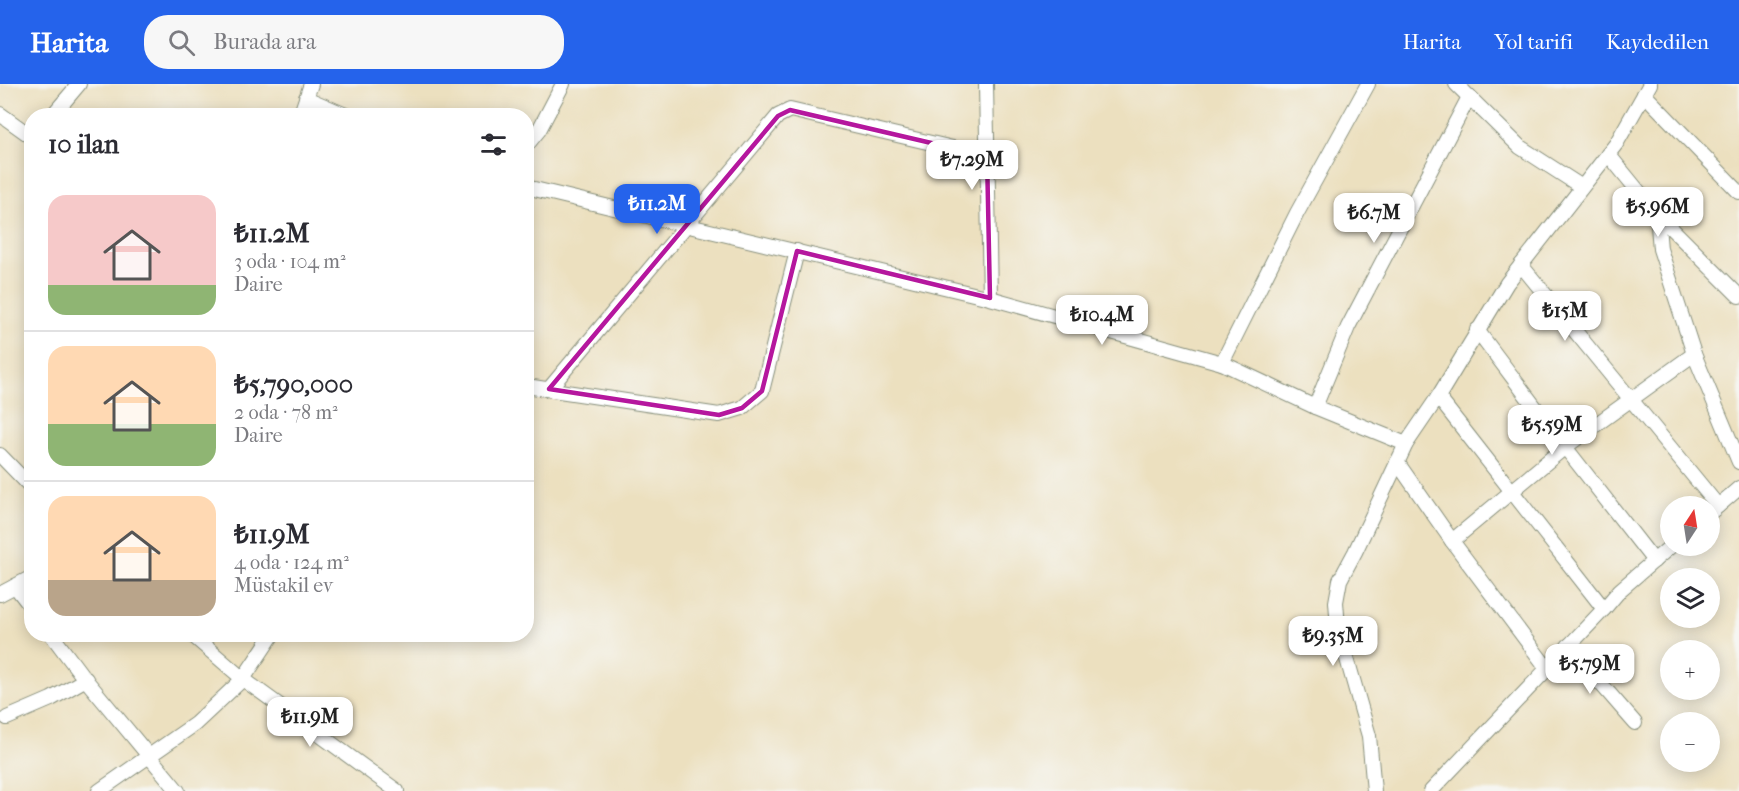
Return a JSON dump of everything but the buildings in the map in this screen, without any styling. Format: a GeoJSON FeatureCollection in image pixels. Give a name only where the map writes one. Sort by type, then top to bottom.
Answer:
{"type":"FeatureCollection","features":[{"type":"Feature","properties":{"kind":"street"},"geometry":{"type":"LineString","coordinates":[[59,108],[79,84]]}},
{"type":"Feature","properties":{"kind":"street"},"geometry":{"type":"LineString","coordinates":[[303,108],[311,84]]}},
{"type":"Feature","properties":{"kind":"street"},"geometry":{"type":"LineString","coordinates":[[534,136],[563,84]]}},
{"type":"Feature","properties":{"kind":"street"},"geometry":{"type":"LineString","coordinates":[[986,84],[990,298]]}},
{"type":"Feature","properties":{"kind":"street"},"geometry":{"type":"LineString","coordinates":[[1222,363],[1297,213],[1368,84]]}},
{"type":"Feature","properties":{"kind":"street"},"geometry":{"type":"LineString","coordinates":[[1456,84],[1520,147],[1582,187]]}},
{"type":"Feature","properties":{"kind":"street"},"geometry":{"type":"LineString","coordinates":[[1374,791],[1369,736],[1338,627],[1336,602],[1340,580],[1406,444],[1438,397],[1477,330],[1508,283],[1616,144],[1647,89],[1739,192]]}},
{"type":"Feature","properties":{"kind":"street"},"geometry":{"type":"LineString","coordinates":[[1315,407],[1348,327],[1469,97]]}},
{"type":"Feature","properties":{"kind":"street"},"geometry":{"type":"LineString","coordinates":[[306,98],[329,108]]}},
{"type":"Feature","properties":{"kind":"street"},"geometry":{"type":"LineString","coordinates":[[549,389],[778,116],[790,110],[987,156]]}},
{"type":"Feature","properties":{"kind":"street"},"geometry":{"type":"LineString","coordinates":[[0,114],[24,131]]}},
{"type":"Feature","properties":{"kind":"street"},"geometry":{"type":"LineString","coordinates":[[1608,154],[1657,214],[1739,296]]}},
{"type":"Feature","properties":{"kind":"street"},"geometry":{"type":"LineString","coordinates":[[534,189],[990,298],[1222,363],[1315,407],[1406,444]]}},
{"type":"Feature","properties":{"kind":"street"},"geometry":{"type":"LineString","coordinates":[[1657,214],[1660,249],[1694,354],[1739,462]]}},
{"type":"Feature","properties":{"kind":"street"},"geometry":{"type":"LineString","coordinates":[[534,387],[719,415],[742,408],[762,391],[796,251]]}},
{"type":"Feature","properties":{"kind":"street"},"geometry":{"type":"LineString","coordinates":[[1521,265],[1632,399],[1704,496]]}},
{"type":"Feature","properties":{"kind":"street"},"geometry":{"type":"LineString","coordinates":[[1477,330],[1564,447],[1654,561]]}},
{"type":"Feature","properties":{"kind":"street"},"geometry":{"type":"LineString","coordinates":[[1452,541],[1564,447],[1694,354]]}},
{"type":"Feature","properties":{"kind":"street"},"geometry":{"type":"LineString","coordinates":[[1438,397],[1604,609]]}},
{"type":"Feature","properties":{"kind":"street"},"geometry":{"type":"LineString","coordinates":[[0,455],[24,480]]}},
{"type":"Feature","properties":{"kind":"street"},"geometry":{"type":"LineString","coordinates":[[1397,462],[1452,541],[1547,668]]}},
{"type":"Feature","properties":{"kind":"street"},"geometry":{"type":"LineString","coordinates":[[1720,504],[1739,488]]}},
{"type":"Feature","properties":{"kind":"street"},"geometry":{"type":"LineString","coordinates":[[1431,791],[1620,590],[1660,556]]}},
{"type":"Feature","properties":{"kind":"street"},"geometry":{"type":"LineString","coordinates":[[0,594],[24,581]]}},
{"type":"Feature","properties":{"kind":"street"},"geometry":{"type":"LineString","coordinates":[[15,586],[24,598]]}},
{"type":"Feature","properties":{"kind":"street"},"geometry":{"type":"LineString","coordinates":[[57,642],[178,791]]}},
{"type":"Feature","properties":{"kind":"street"},"geometry":{"type":"LineString","coordinates":[[200,642],[243,679],[396,791]]}},
{"type":"Feature","properties":{"kind":"street"},"geometry":{"type":"LineString","coordinates":[[99,791],[195,724],[243,679],[268,642]]}},
{"type":"Feature","properties":{"kind":"street"},"geometry":{"type":"LineString","coordinates":[[1568,646],[1635,723]]}},
{"type":"Feature","properties":{"kind":"street"},"geometry":{"type":"LineString","coordinates":[[8,718],[51,699],[86,679]]}},
{"type":"Feature","properties":{"kind":"highlighted area"},"geometry":{"type":"Polygon","coordinates":[[[790,110],[987,156],[990,298],[797,251],[762,391],[742,408],[719,415],[549,389],[778,116],[790,110]]]}}]}
